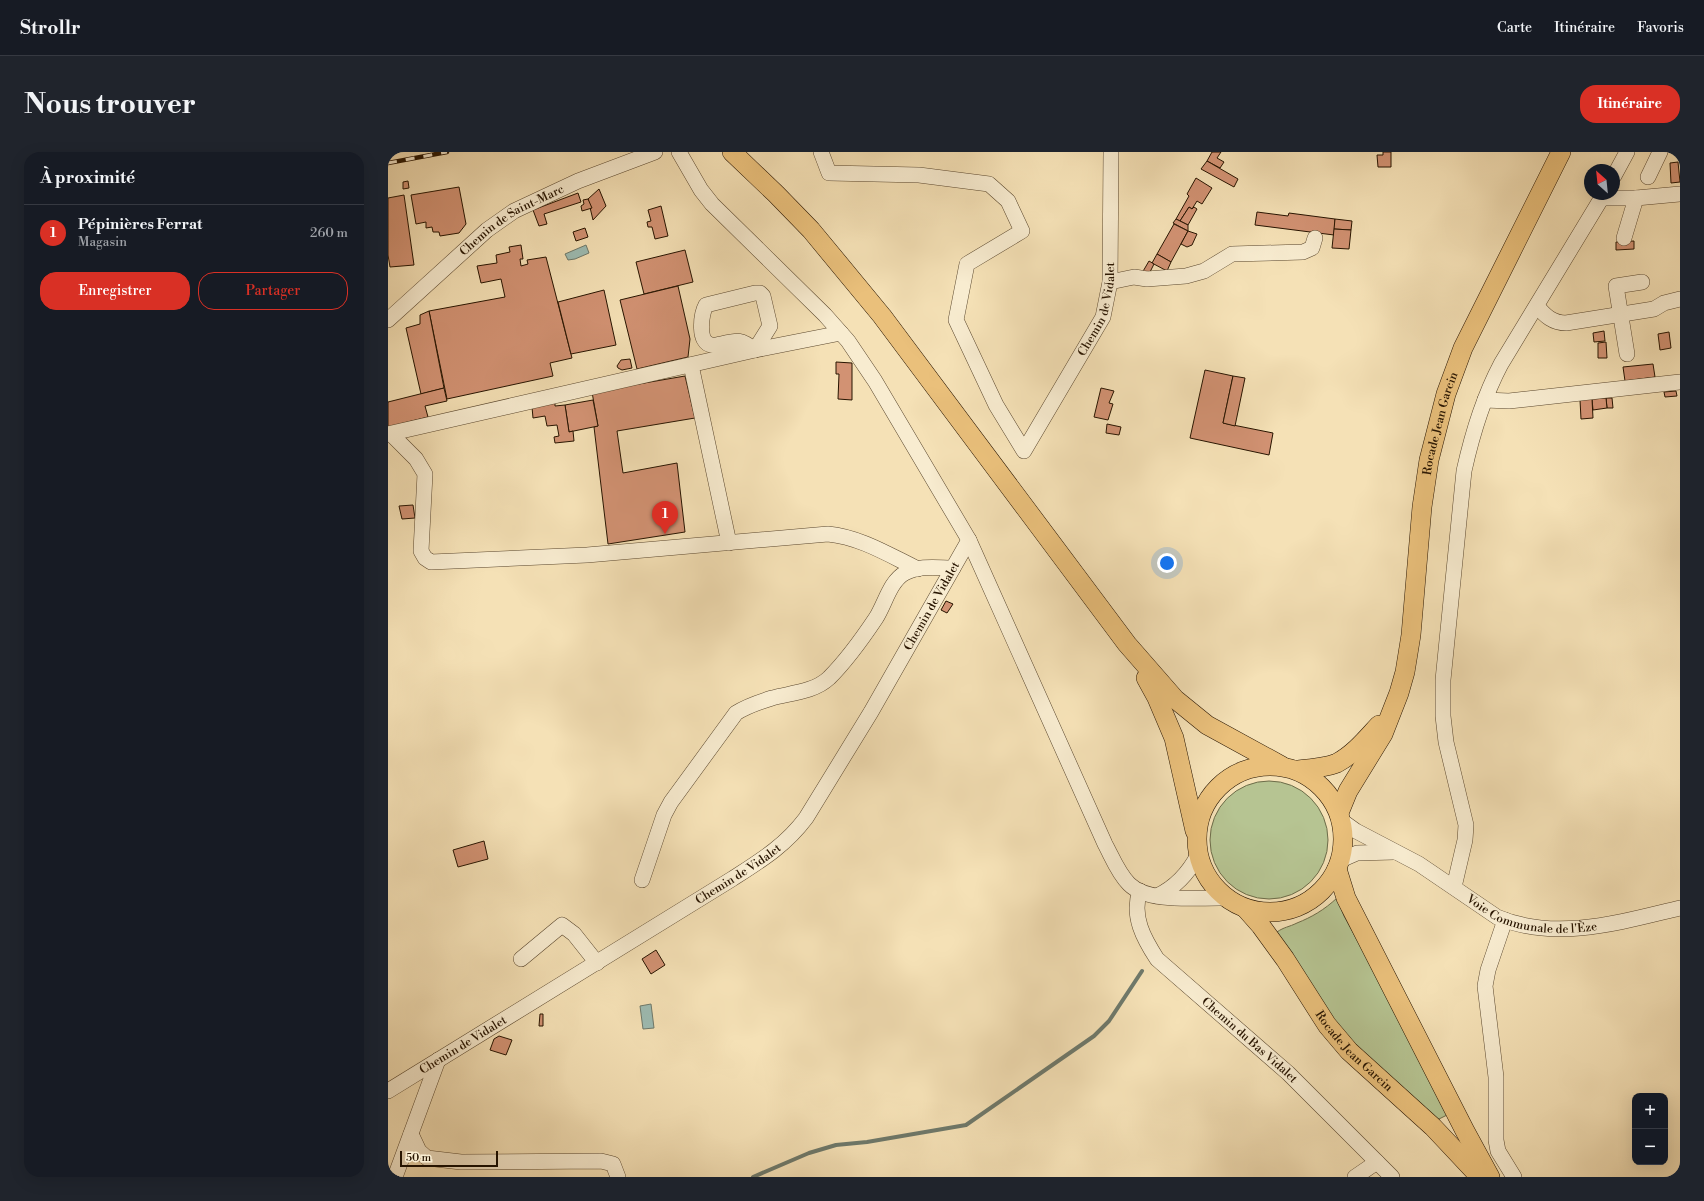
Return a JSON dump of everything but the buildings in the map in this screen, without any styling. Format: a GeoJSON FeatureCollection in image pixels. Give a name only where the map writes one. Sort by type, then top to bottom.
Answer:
{"type":"FeatureCollection","features":[{"type":"Feature","properties":{"kind":"main road"},"geometry":{"type":"LineString","coordinates":[[732,152],[811,230],[872,304],[1127,644],[1175,699],[1207,725],[1289,768],[1310,777],[1322,787],[1332,799],[1340,817],[1344,841],[1339,864],[1326,887],[1315,897],[1289,910],[1268,912],[1246,909],[1225,898],[1210,881],[1204,871],[1198,855],[1196,836],[1174,738],[1157,698],[1127,644]]}},
{"type":"Feature","properties":{"kind":"main road","name":"Rocade Jean Garcin"},"geometry":{"type":"LineString","coordinates":[[1340,817],[1348,791],[1383,734],[1399,693],[1405,672],[1411,635],[1422,507],[1429,460],[1446,394],[1463,348],[1561,152]]}},
{"type":"Feature","properties":{"kind":"main road","name":"Rocade Jean Garcin"},"geometry":{"type":"LineString","coordinates":[[1196,836],[1202,812],[1215,790],[1234,775],[1257,766],[1289,768],[1320,767],[1336,763],[1355,750],[1389,716]]}},
{"type":"Feature","properties":{"kind":"main road"},"geometry":{"type":"LineString","coordinates":[[1339,864],[1346,898],[1490,1177]]}},
{"type":"Feature","properties":{"kind":"main road","name":"Rocade Jean Garcin"},"geometry":{"type":"LineString","coordinates":[[1246,909],[1261,926],[1285,959],[1310,1000],[1331,1030],[1349,1051],[1432,1127],[1480,1177]]}},
{"type":"Feature","properties":{"kind":"street","name":"Chemin de Saint-Marc"},"geometry":{"type":"LineString","coordinates":[[388,320],[487,230],[514,211],[578,181],[655,152]]}},
{"type":"Feature","properties":{"kind":"street"},"geometry":{"type":"LineString","coordinates":[[679,152],[701,190],[712,204],[825,315],[841,333],[875,381],[969,540],[1112,858],[1123,877],[1130,885],[1140,891],[1157,896],[1172,899],[1225,898]]}},
{"type":"Feature","properties":{"kind":"street","name":"Chemin de Vidalet"},"geometry":{"type":"LineString","coordinates":[[822,152],[829,173],[919,175],[989,184],[1008,201],[1022,231],[968,264],[956,320],[996,405],[1024,451],[1103,317],[1110,282],[1111,152]]}},
{"type":"Feature","properties":{"kind":"street"},"geometry":{"type":"LineString","coordinates":[[1620,165],[1627,152]]}},
{"type":"Feature","properties":{"kind":"street"},"geometry":{"type":"LineString","coordinates":[[1648,177],[1660,152]]}},
{"type":"Feature","properties":{"kind":"street"},"geometry":{"type":"LineString","coordinates":[[1620,197],[1636,198],[1680,194]]}},
{"type":"Feature","properties":{"kind":"street"},"geometry":{"type":"LineString","coordinates":[[1624,238],[1636,198]]}},
{"type":"Feature","properties":{"kind":"street"},"geometry":{"type":"LineString","coordinates":[[1454,887],[1465,840],[1466,825],[1446,742],[1442,716],[1443,680],[1464,472],[1469,447],[1491,384],[1501,364],[1601,200]]}},
{"type":"Feature","properties":{"kind":"street"},"geometry":{"type":"LineString","coordinates":[[1110,282],[1134,277],[1147,279],[1186,276],[1204,271],[1232,254],[1303,252],[1312,248],[1315,238]]}},
{"type":"Feature","properties":{"kind":"street"},"geometry":{"type":"LineString","coordinates":[[1627,354],[1616,286],[1642,282]]}},
{"type":"Feature","properties":{"kind":"street"},"geometry":{"type":"LineString","coordinates":[[760,293],[763,296],[770,326],[755,350],[744,342],[737,340],[713,346],[708,344],[705,341],[700,325],[706,305],[760,293]]}},
{"type":"Feature","properties":{"kind":"street"},"geometry":{"type":"LineString","coordinates":[[1537,306],[1546,316],[1557,323],[1654,309],[1664,303],[1680,299]]}},
{"type":"Feature","properties":{"kind":"street"},"geometry":{"type":"LineString","coordinates":[[389,434],[755,350],[841,333]]}},
{"type":"Feature","properties":{"kind":"street"},"geometry":{"type":"LineString","coordinates":[[691,365],[729,543]]}},
{"type":"Feature","properties":{"kind":"street"},"geometry":{"type":"LineString","coordinates":[[1485,400],[1508,401],[1680,382]]}},
{"type":"Feature","properties":{"kind":"street"},"geometry":{"type":"LineString","coordinates":[[389,434],[416,459],[425,474],[421,551],[425,558],[431,562],[587,555],[828,534],[840,535],[857,540],[918,569]]}},
{"type":"Feature","properties":{"kind":"street","name":"Chemin de Vidalet"},"geometry":{"type":"LineString","coordinates":[[388,1091],[597,963],[778,849],[795,832],[871,712],[969,540]]}},
{"type":"Feature","properties":{"kind":"street"},"geometry":{"type":"LineString","coordinates":[[642,880],[667,808],[736,713],[746,707],[772,698],[812,688],[828,679],[852,653],[877,616],[897,580],[906,573],[924,567],[953,568]]}},
{"type":"Feature","properties":{"kind":"street","name":"Voie Communale de l'Èze"},"geometry":{"type":"LineString","coordinates":[[1340,817],[1356,832],[1419,864],[1497,917],[1512,923],[1558,931],[1620,923],[1680,908]]}},
{"type":"Feature","properties":{"kind":"street"},"geometry":{"type":"LineString","coordinates":[[1339,864],[1357,853],[1397,852]]}},
{"type":"Feature","properties":{"kind":"street"},"geometry":{"type":"LineString","coordinates":[[1157,896],[1177,884],[1189,872],[1198,855]]}},
{"type":"Feature","properties":{"kind":"street","name":"Chemin du Bas Vidalet"},"geometry":{"type":"LineString","coordinates":[[1140,891],[1136,901],[1138,921],[1145,940],[1157,959],[1288,1073],[1392,1177]]}},
{"type":"Feature","properties":{"kind":"street"},"geometry":{"type":"LineString","coordinates":[[1505,920],[1488,970],[1485,986],[1496,1077],[1496,1140],[1498,1151],[1514,1177]]}},
{"type":"Feature","properties":{"kind":"street"},"geometry":{"type":"LineString","coordinates":[[521,959],[562,926],[574,934],[597,963]]}},
{"type":"Feature","properties":{"kind":"street"},"geometry":{"type":"LineString","coordinates":[[395,1177],[438,1060]]}},
{"type":"Feature","properties":{"kind":"street"},"geometry":{"type":"LineString","coordinates":[[411,1134],[419,1151],[427,1158],[461,1162],[601,1161],[612,1164],[618,1177]]}},
{"type":"Feature","properties":{"kind":"street"},"geometry":{"type":"LineString","coordinates":[[1355,1177],[1378,1162]]}},
{"type":"Feature","properties":{"kind":"green space"},"geometry":{"type":"Polygon","coordinates":[[[1269,781],[1280,782],[1291,786],[1302,791],[1311,798],[1318,807],[1323,818],[1327,829],[1327,851],[1323,862],[1318,873],[1311,882],[1302,889],[1291,894],[1280,898],[1269,899],[1258,898],[1247,894],[1236,889],[1227,882],[1220,873],[1215,862],[1211,851],[1210,840],[1211,829],[1215,818],[1220,807],[1227,798],[1236,791],[1247,786],[1258,782],[1269,781]]]}},
{"type":"Feature","properties":{"kind":"green space"},"geometry":{"type":"Polygon","coordinates":[[[1337,898],[1344,916],[1386,993],[1447,1115],[1437,1120],[1374,1064],[1337,1024],[1277,932],[1313,916],[1337,898]]]}},
{"type":"Feature","properties":{"kind":"water"},"geometry":{"type":"Polygon","coordinates":[[[586,245],[589,253],[575,259],[568,260],[565,254],[586,245]]]}},
{"type":"Feature","properties":{"kind":"water"},"geometry":{"type":"Polygon","coordinates":[[[651,1004],[654,1028],[643,1029],[640,1006],[651,1004]]]}},
{"type":"Feature","properties":{"kind":"waterway"},"geometry":{"type":"LineString","coordinates":[[753,1177],[809,1153],[836,1145],[867,1142],[966,1125],[1094,1036],[1109,1021],[1142,971]]}},
{"type":"Feature","properties":{"kind":"railway"},"geometry":{"type":"LineString","coordinates":[[388,163],[447,152]]}},
{"type":"Feature","properties":{"kind":"place","name":"Pépinières Ferrat"},"geometry":{"type":"Point","coordinates":[665,534]}}]}
